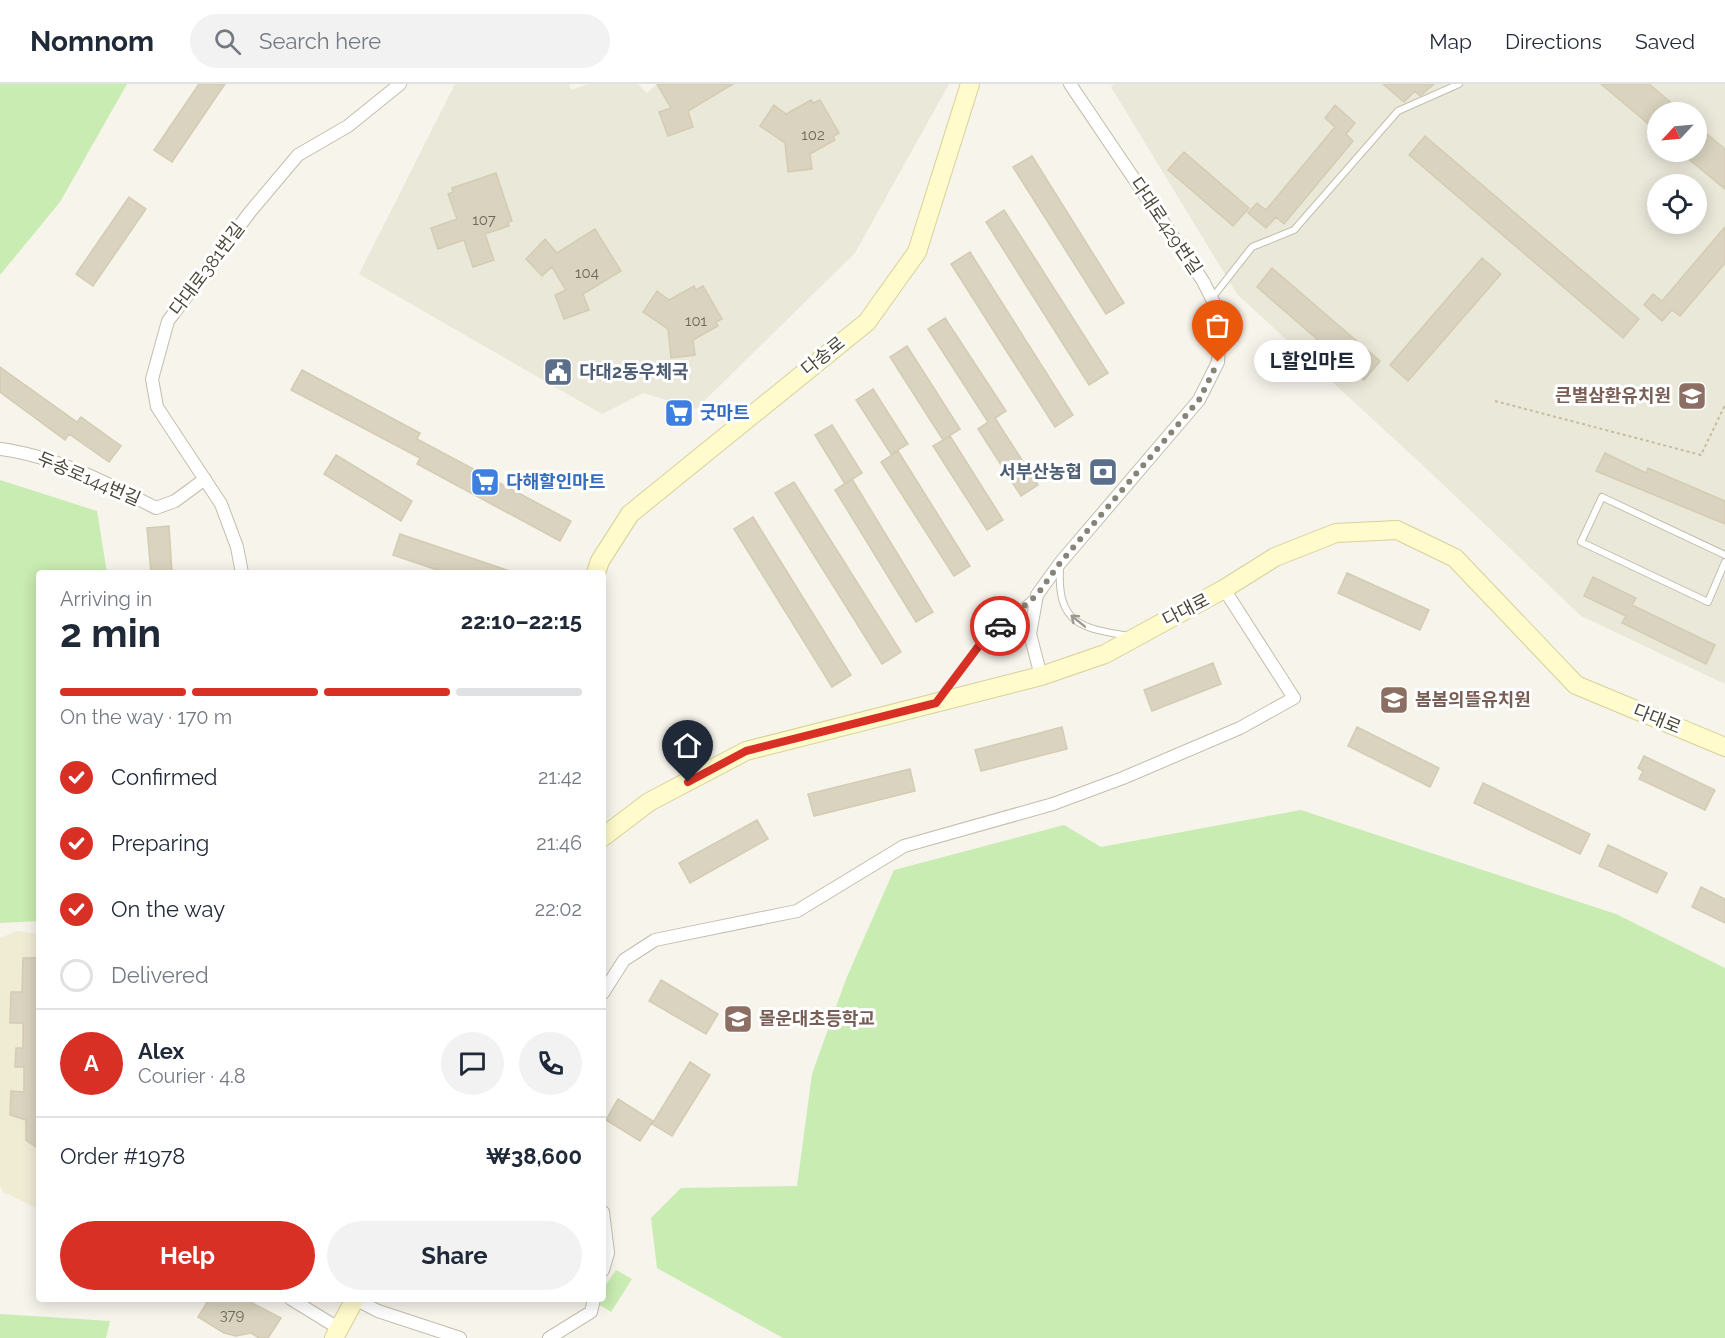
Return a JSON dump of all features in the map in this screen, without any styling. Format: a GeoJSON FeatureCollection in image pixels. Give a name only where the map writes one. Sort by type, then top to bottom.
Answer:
{"type":"FeatureCollection","features":[{"type":"Feature","properties":{"kind":"main road","name":"다송로"},"geometry":{"type":"LineString","coordinates":[[597,570],[600,561],[630,514],[867,322],[916,252],[970,84]]}},
{"type":"Feature","properties":{"kind":"main road","name":"다대로"},"geometry":{"type":"LineString","coordinates":[[606,835],[649,802],[746,751],[1041,676],[1105,654],[1224,590],[1275,557],[1336,533],[1397,530],[1455,558],[1576,685],[1725,747]]}},
{"type":"Feature","properties":{"kind":"main road"},"geometry":{"type":"LineString","coordinates":[[606,818],[649,802]]}},
{"type":"Feature","properties":{"kind":"main road"},"geometry":{"type":"LineString","coordinates":[[336,1333],[353,1302]]}},
{"type":"Feature","properties":{"kind":"street","name":"다대로381번길"},"geometry":{"type":"LineString","coordinates":[[241,570],[237,547],[221,504],[157,407],[152,379],[168,321],[250,212],[298,155],[348,126],[400,84]]}},
{"type":"Feature","properties":{"kind":"street","name":"다대로429번길"},"geometry":{"type":"LineString","coordinates":[[1041,676],[1030,634],[1037,595],[1060,563],[1199,400],[1218,362],[1221,317],[1203,281],[1070,84]]}},
{"type":"Feature","properties":{"kind":"street","name":"두송로144번길"},"geometry":{"type":"LineString","coordinates":[[0,449],[24,452],[101,480],[156,508],[175,501],[205,479]]}},
{"type":"Feature","properties":{"kind":"street"},"geometry":{"type":"LineString","coordinates":[[606,988],[624,960],[655,940],[797,911],[904,846],[1053,804],[1113,782],[1240,728],[1294,698],[1224,590]]}},
{"type":"Feature","properties":{"kind":"street"},"geometry":{"type":"LineString","coordinates":[[606,1237],[608,1254],[606,1260]]}},
{"type":"Feature","properties":{"kind":"street"},"geometry":{"type":"LineString","coordinates":[[295,1302],[336,1333]]}},
{"type":"Feature","properties":{"kind":"street"},"geometry":{"type":"LineString","coordinates":[[361,1302],[378,1311],[460,1338]]}},
{"type":"Feature","properties":{"kind":"street"},"geometry":{"type":"LineString","coordinates":[[549,1338],[591,1312],[593,1302]]}},
{"type":"Feature","properties":{"kind":"lane"},"geometry":{"type":"LineString","coordinates":[[1212,298],[1252,247],[1294,230],[1398,111],[1459,84]]}},
{"type":"Feature","properties":{"kind":"lane"},"geometry":{"type":"LineString","coordinates":[[1725,555],[1602,497],[1581,542],[1708,602],[1725,562]]}},
{"type":"Feature","properties":{"kind":"lane"},"geometry":{"type":"LineString","coordinates":[[1060,563],[1059,589],[1071,618],[1089,630],[1133,637]]}},
{"type":"Feature","properties":{"kind":"lane"},"geometry":{"type":"LineString","coordinates":[[936,703],[981,643],[1037,595]]}},
{"type":"Feature","properties":{"kind":"path"},"geometry":{"type":"LineString","coordinates":[[1495,401],[1701,455],[1725,405]]}},
{"type":"Feature","properties":{"kind":"shaded area"},"geometry":{"type":"Polygon","coordinates":[[[455,84],[569,84],[571,90],[589,84],[638,84],[647,93],[657,84],[671,108],[659,113],[668,136],[693,127],[687,108],[723,84],[949,84],[855,253],[696,409],[643,393],[602,414],[359,274],[455,84]],[[810,100],[796,108],[790,116],[774,106],[760,126],[781,140],[787,130],[788,172],[812,169],[810,150],[820,149],[834,141],[833,137],[839,133],[820,100],[813,103],[810,100]],[[497,174],[452,188],[453,192],[448,195],[454,211],[460,214],[438,249],[464,240],[473,266],[493,260],[485,235],[488,229],[512,221],[497,174]],[[596,229],[560,256],[544,240],[526,259],[542,275],[552,267],[566,290],[555,295],[564,319],[588,310],[582,291],[589,290],[621,271],[596,229]],[[693,286],[679,294],[673,302],[657,291],[643,312],[664,326],[670,316],[679,332],[668,334],[671,358],[695,355],[693,336],[702,335],[717,326],[716,322],[722,319],[703,286],[696,290],[693,286]]]}},
{"type":"Feature","properties":{"kind":"shaded area"},"geometry":{"type":"Polygon","coordinates":[[[1114,84],[1725,84],[1725,684],[1581,616],[1430,472],[1237,294],[1111,87],[1114,84]]]}},
{"type":"Feature","properties":{"kind":"shaded area"},"geometry":{"type":"Polygon","coordinates":[[[17,931],[36,934],[36,1208],[3,1192],[0,1185],[0,938],[17,931]]]}},
{"type":"Feature","properties":{"kind":"green space"},"geometry":{"type":"Polygon","coordinates":[[[0,84],[127,84],[60,202],[0,275],[0,84]]]}},
{"type":"Feature","properties":{"kind":"green space"},"geometry":{"type":"Polygon","coordinates":[[[0,480],[97,511],[107,570],[36,570],[36,921],[0,923],[0,480]]]}},
{"type":"Feature","properties":{"kind":"green space"},"geometry":{"type":"Polygon","coordinates":[[[1301,810],[1616,914],[1725,968],[1725,1338],[783,1338],[657,1268],[651,1218],[681,1188],[797,1186],[812,1074],[846,979],[894,870],[1064,825],[1101,847],[1301,810]]]}},
{"type":"Feature","properties":{"kind":"green space"},"geometry":{"type":"Polygon","coordinates":[[[616,1270],[632,1279],[611,1312],[595,1302],[606,1302],[606,1285],[616,1270]]]}},
{"type":"Feature","properties":{"kind":"green space"},"geometry":{"type":"Polygon","coordinates":[[[0,1314],[110,1321],[106,1338],[0,1338],[0,1314]]]}},
{"type":"Feature","properties":{"kind":"building"},"geometry":{"type":"Polygon","coordinates":[[[199,84],[225,84],[172,162],[154,150],[199,84]]]}},
{"type":"Feature","properties":{"kind":"building"},"geometry":{"type":"Polygon","coordinates":[[[657,84],[733,84],[688,111],[693,127],[668,136],[659,112],[671,108],[657,84]]]}},
{"type":"Feature","properties":{"kind":"building"},"geometry":{"type":"Polygon","coordinates":[[[1383,84],[1434,84],[1420,96],[1415,91],[1404,102],[1383,84]]]}},
{"type":"Feature","properties":{"kind":"building"},"geometry":{"type":"Polygon","coordinates":[[[1601,84],[1649,84],[1670,102],[1647,102],[1647,123],[1601,84]]]}},
{"type":"Feature","properties":{"kind":"building"},"geometry":{"type":"Polygon","coordinates":[[[811,100],[813,103],[820,100],[839,133],[833,137],[835,140],[810,154],[812,169],[788,172],[785,143],[760,126],[774,105],[786,114],[811,100]]]}},
{"type":"Feature","properties":{"kind":"building"},"geometry":{"type":"Polygon","coordinates":[[[1335,105],[1355,123],[1346,134],[1353,141],[1284,224],[1276,217],[1266,228],[1248,213],[1257,203],[1266,210],[1335,127],[1325,118],[1335,105]]]}},
{"type":"Feature","properties":{"kind":"building"},"geometry":{"type":"Polygon","coordinates":[[[1707,134],[1725,149],[1725,189],[1692,162],[1707,162],[1707,134]]]}},
{"type":"Feature","properties":{"kind":"building"},"geometry":{"type":"Polygon","coordinates":[[[1425,136],[1639,319],[1623,338],[1409,155],[1425,136]]]}},
{"type":"Feature","properties":{"kind":"building"},"geometry":{"type":"Polygon","coordinates":[[[1184,152],[1249,208],[1233,226],[1168,170],[1184,152]]]}},
{"type":"Feature","properties":{"kind":"building"},"geometry":{"type":"Polygon","coordinates":[[[1032,156],[1124,303],[1106,314],[1013,167],[1032,156]]]}},
{"type":"Feature","properties":{"kind":"building"},"geometry":{"type":"Polygon","coordinates":[[[496,173],[512,221],[508,222],[509,226],[485,234],[494,260],[473,267],[464,240],[438,249],[431,228],[457,219],[448,194],[453,192],[452,188],[496,173]]]}},
{"type":"Feature","properties":{"kind":"building"},"geometry":{"type":"Polygon","coordinates":[[[129,197],[146,209],[93,286],[76,274],[129,197]]]}},
{"type":"Feature","properties":{"kind":"building"},"geometry":{"type":"Polygon","coordinates":[[[1004,210],[1108,373],[1089,385],[986,222],[1004,210]]]}},
{"type":"Feature","properties":{"kind":"building"},"geometry":{"type":"Polygon","coordinates":[[[1725,227],[1725,263],[1680,316],[1672,310],[1662,321],[1644,305],[1653,294],[1662,301],[1725,227]]]}},
{"type":"Feature","properties":{"kind":"building"},"geometry":{"type":"Polygon","coordinates":[[[595,229],[621,271],[583,294],[589,310],[564,319],[555,295],[566,290],[552,267],[542,276],[526,259],[545,239],[557,253],[595,229]]]}},
{"type":"Feature","properties":{"kind":"building"},"geometry":{"type":"Polygon","coordinates":[[[970,252],[1073,415],[1055,427],[951,264],[970,252]]]}},
{"type":"Feature","properties":{"kind":"building"},"geometry":{"type":"Polygon","coordinates":[[[1482,258],[1501,274],[1408,381],[1390,365],[1482,258]]]}},
{"type":"Feature","properties":{"kind":"building"},"geometry":{"type":"Polygon","coordinates":[[[1272,268],[1380,361],[1364,380],[1257,287],[1272,268]]]}},
{"type":"Feature","properties":{"kind":"building"},"geometry":{"type":"Polygon","coordinates":[[[694,286],[696,290],[703,286],[722,319],[716,322],[718,326],[693,340],[695,355],[671,358],[668,329],[643,312],[657,291],[669,300],[694,286]]]}},
{"type":"Feature","properties":{"kind":"building"},"geometry":{"type":"Polygon","coordinates":[[[945,318],[1006,411],[995,418],[1038,485],[1021,496],[978,429],[988,422],[928,329],[945,318]]]}},
{"type":"Feature","properties":{"kind":"building"},"geometry":{"type":"Polygon","coordinates":[[[907,346],[960,429],[943,440],[890,357],[907,346]]]}},
{"type":"Feature","properties":{"kind":"building"},"geometry":{"type":"Polygon","coordinates":[[[0,367],[77,422],[81,417],[121,446],[109,462],[69,434],[65,440],[0,392],[0,367]]]}},
{"type":"Feature","properties":{"kind":"building"},"geometry":{"type":"Polygon","coordinates":[[[302,370],[420,433],[417,439],[571,521],[560,541],[417,464],[420,458],[291,390],[302,370]]]}},
{"type":"Feature","properties":{"kind":"building"},"geometry":{"type":"Polygon","coordinates":[[[873,389],[908,444],[891,454],[856,400],[873,389]]]}},
{"type":"Feature","properties":{"kind":"building"},"geometry":{"type":"Polygon","coordinates":[[[832,425],[862,473],[845,484],[815,435],[832,425]]]}},
{"type":"Feature","properties":{"kind":"building"},"geometry":{"type":"Polygon","coordinates":[[[950,436],[1003,520],[987,530],[933,446],[950,436]]]}},
{"type":"Feature","properties":{"kind":"building"},"geometry":{"type":"Polygon","coordinates":[[[898,451],[970,566],[954,576],[881,462],[898,451]]]}},
{"type":"Feature","properties":{"kind":"building"},"geometry":{"type":"Polygon","coordinates":[[[1605,453],[1646,473],[1648,468],[1725,501],[1725,524],[1596,471],[1605,453]]]}},
{"type":"Feature","properties":{"kind":"building"},"geometry":{"type":"Polygon","coordinates":[[[336,455],[412,501],[401,521],[324,474],[336,455]]]}},
{"type":"Feature","properties":{"kind":"building"},"geometry":{"type":"Polygon","coordinates":[[[852,479],[933,612],[916,622],[835,490],[852,479]]]}},
{"type":"Feature","properties":{"kind":"building"},"geometry":{"type":"Polygon","coordinates":[[[794,482],[901,652],[882,664],[775,493],[794,482]]]}},
{"type":"Feature","properties":{"kind":"building"},"geometry":{"type":"Polygon","coordinates":[[[753,517],[851,675],[832,687],[734,529],[753,517]]]}},
{"type":"Feature","properties":{"kind":"building"},"geometry":{"type":"Polygon","coordinates":[[[169,526],[172,570],[151,570],[147,528],[169,526]]]}},
{"type":"Feature","properties":{"kind":"building"},"geometry":{"type":"Polygon","coordinates":[[[400,534],[507,570],[437,570],[393,555],[400,534]]]}},
{"type":"Feature","properties":{"kind":"building"},"geometry":{"type":"Polygon","coordinates":[[[1347,573],[1429,610],[1420,630],[1338,593],[1347,573]]]}},
{"type":"Feature","properties":{"kind":"building"},"geometry":{"type":"Polygon","coordinates":[[[1593,577],[1636,598],[1632,605],[1715,645],[1706,664],[1622,623],[1626,616],[1584,596],[1593,577]]]}},
{"type":"Feature","properties":{"kind":"building"},"geometry":{"type":"Polygon","coordinates":[[[1213,663],[1221,684],[1152,711],[1144,690],[1213,663]]]}},
{"type":"Feature","properties":{"kind":"building"},"geometry":{"type":"Polygon","coordinates":[[[1062,727],[1067,749],[981,771],[975,750],[1062,727]]]}},
{"type":"Feature","properties":{"kind":"building"},"geometry":{"type":"Polygon","coordinates":[[[1357,727],[1439,768],[1430,787],[1348,746],[1357,727]]]}},
{"type":"Feature","properties":{"kind":"building"},"geometry":{"type":"Polygon","coordinates":[[[1644,756],[1715,790],[1705,810],[1639,779],[1643,771],[1638,768],[1644,756]]]}},
{"type":"Feature","properties":{"kind":"building"},"geometry":{"type":"Polygon","coordinates":[[[910,769],[915,791],[814,816],[808,794],[910,769]]]}},
{"type":"Feature","properties":{"kind":"building"},"geometry":{"type":"Polygon","coordinates":[[[1483,783],[1590,834],[1580,854],[1474,803],[1483,783]]]}},
{"type":"Feature","properties":{"kind":"building"},"geometry":{"type":"Polygon","coordinates":[[[757,820],[768,839],[690,883],[679,863],[757,820]]]}},
{"type":"Feature","properties":{"kind":"building"},"geometry":{"type":"Polygon","coordinates":[[[1608,845],[1667,873],[1657,893],[1599,866],[1608,845]]]}},
{"type":"Feature","properties":{"kind":"building"},"geometry":{"type":"Polygon","coordinates":[[[1701,887],[1725,899],[1725,923],[1692,907],[1701,887]]]}},
{"type":"Feature","properties":{"kind":"building"},"geometry":{"type":"Polygon","coordinates":[[[23,958],[36,958],[36,1147],[26,1140],[26,1120],[10,1115],[11,1091],[24,1092],[24,1067],[15,1067],[16,1048],[23,1048],[23,1023],[10,1023],[11,992],[22,992],[23,958]]]}},
{"type":"Feature","properties":{"kind":"building"},"geometry":{"type":"Polygon","coordinates":[[[661,980],[718,1014],[706,1034],[649,1001],[661,980]]]}},
{"type":"Feature","properties":{"kind":"building"},"geometry":{"type":"Polygon","coordinates":[[[690,1062],[710,1075],[672,1136],[652,1124],[690,1062]]]}},
{"type":"Feature","properties":{"kind":"building"},"geometry":{"type":"Polygon","coordinates":[[[618,1099],[653,1121],[640,1141],[606,1120],[618,1099]]]}},
{"type":"Feature","properties":{"kind":"building"},"geometry":{"type":"Polygon","coordinates":[[[207,1302],[251,1302],[281,1318],[268,1338],[259,1338],[251,1333],[236,1336],[224,1333],[198,1317],[207,1302]]]}},
{"type":"Feature","properties":{"kind":"way so far"},"geometry":{"type":"LineString","coordinates":[[1000,626],[1037,595],[1060,563],[1199,400],[1218,362]]}},
{"type":"Feature","properties":{"kind":"place","name":"L할인마트"},"geometry":{"type":"Point","coordinates":[1218,362]}},
{"type":"Feature","properties":{"kind":"place","name":"다대2동우체국"},"geometry":{"type":"Point","coordinates":[558,372]}},
{"type":"Feature","properties":{"kind":"place","name":"큰별삼환유치원"},"geometry":{"type":"Point","coordinates":[1692,396]}},
{"type":"Feature","properties":{"kind":"place","name":"굿마트"},"geometry":{"type":"Point","coordinates":[679,413]}},
{"type":"Feature","properties":{"kind":"place","name":"서부산농협"},"geometry":{"type":"Point","coordinates":[1103,472]}},
{"type":"Feature","properties":{"kind":"place","name":"다해할인마트"},"geometry":{"type":"Point","coordinates":[485,482]}},
{"type":"Feature","properties":{"kind":"place","name":"봄봄의뜰유치원"},"geometry":{"type":"Point","coordinates":[1394,700]}},
{"type":"Feature","properties":{"kind":"place","name":"몰운대초등학교"},"geometry":{"type":"Point","coordinates":[738,1019]}},
{"type":"Feature","properties":{"kind":"route"},"geometry":{"type":"LineString","coordinates":[[688,782],[746,751],[936,703],[981,643],[1000,626]]}}]}
